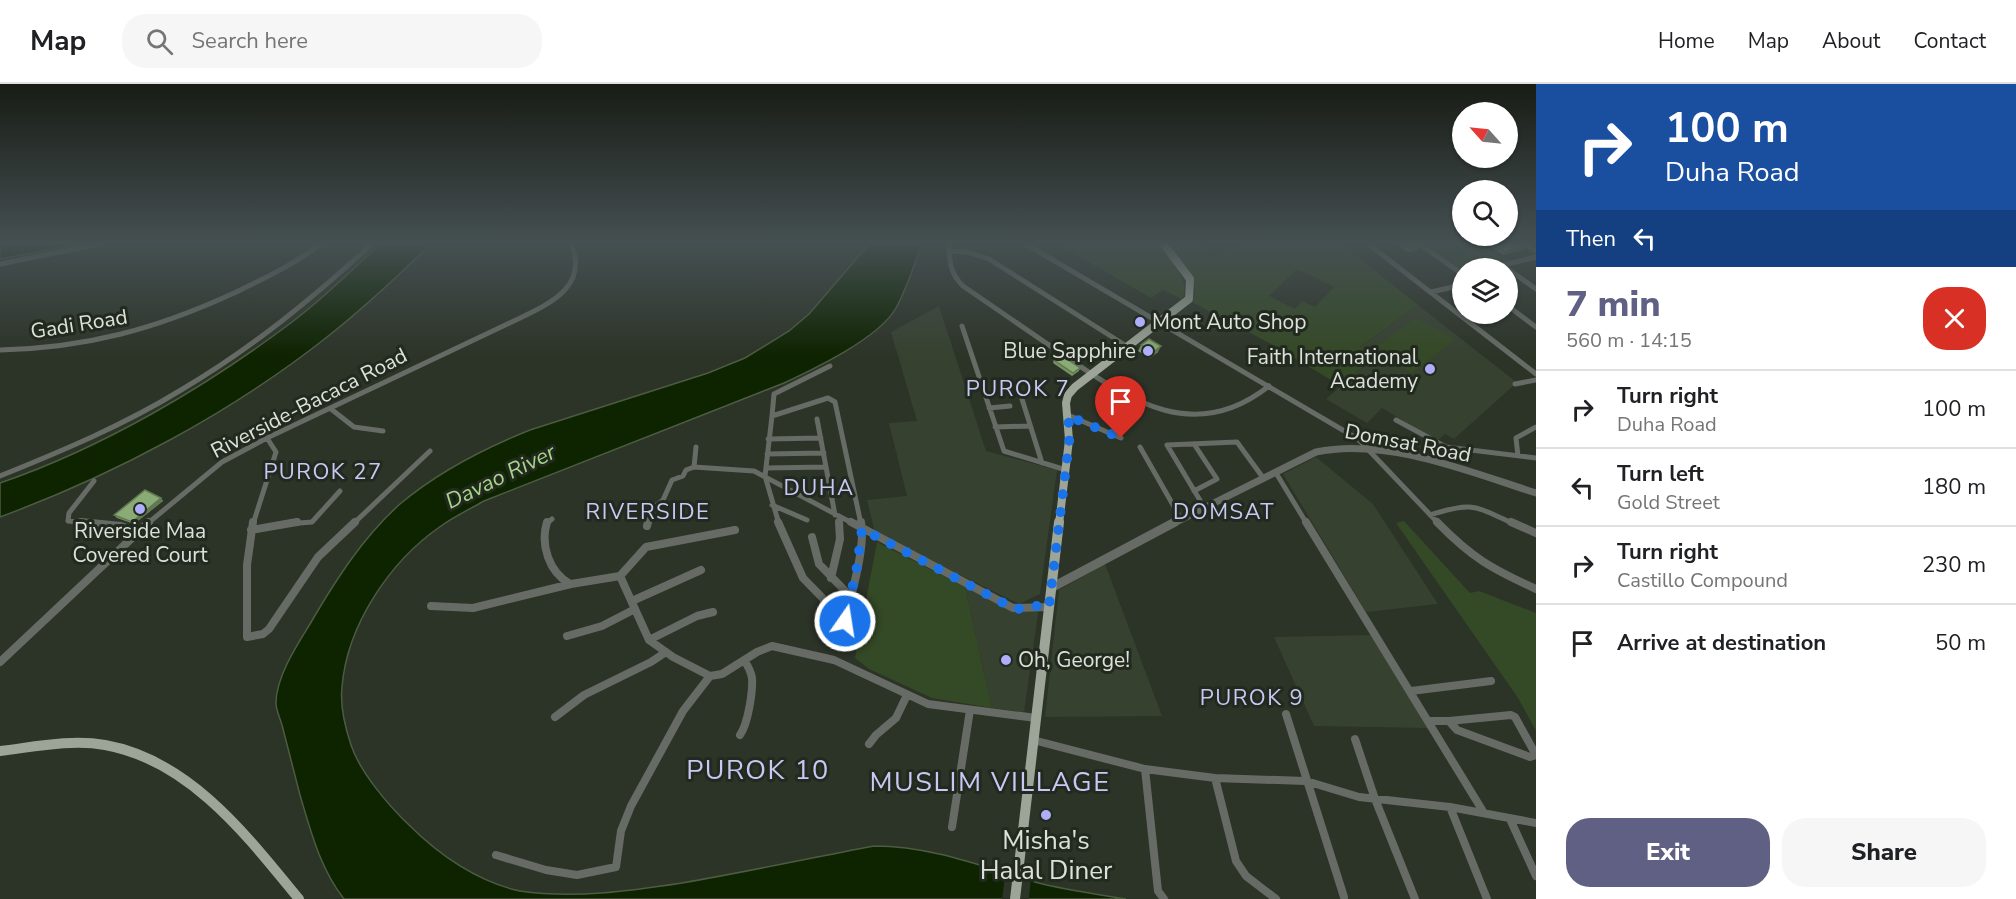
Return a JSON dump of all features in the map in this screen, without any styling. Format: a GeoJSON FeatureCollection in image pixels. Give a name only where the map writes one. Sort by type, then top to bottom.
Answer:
{"type":"FeatureCollection","features":[{"type":"Feature","properties":{"kind":"main road"},"geometry":{"type":"LineString","coordinates":[[1016,899],[1070,434],[1068,395],[1187,302],[1191,290],[1189,281]]}},
{"type":"Feature","properties":{"kind":"main road"},"geometry":{"type":"LineString","coordinates":[[0,751],[103,744],[123,748],[155,761],[188,784],[224,815],[252,843],[299,899]]}},
{"type":"Feature","properties":{"kind":"street","name":"Gadi Road"},"geometry":{"type":"LineString","coordinates":[[0,350],[71,346],[146,330],[186,315],[258,281]]}},
{"type":"Feature","properties":{"kind":"street"},"geometry":{"type":"LineString","coordinates":[[0,476],[150,408],[225,361],[289,316],[333,281]]}},
{"type":"Feature","properties":{"kind":"street","name":"Riverside-Bacaca Road"},"geometry":{"type":"LineString","coordinates":[[0,663],[4,654],[138,532],[206,474],[267,438],[518,319],[564,290],[570,281]]}},
{"type":"Feature","properties":{"kind":"street"},"geometry":{"type":"LineString","coordinates":[[958,281],[1137,404],[1178,412],[1208,411],[1240,405],[1269,386]]}},
{"type":"Feature","properties":{"kind":"street"},"geometry":{"type":"LineString","coordinates":[[1024,281],[1128,347]]}},
{"type":"Feature","properties":{"kind":"street"},"geometry":{"type":"LineString","coordinates":[[1089,281],[1351,435],[1369,450],[1473,558],[1536,589]]}},
{"type":"Feature","properties":{"kind":"street"},"geometry":{"type":"LineString","coordinates":[[1417,281],[1536,374]]}},
{"type":"Feature","properties":{"kind":"street"},"geometry":{"type":"LineString","coordinates":[[1431,292],[1452,287]]}},
{"type":"Feature","properties":{"kind":"street"},"geometry":{"type":"LineString","coordinates":[[1518,314],[1536,327]]}},
{"type":"Feature","properties":{"kind":"street"},"geometry":{"type":"LineString","coordinates":[[962,326],[1005,453],[1065,470]]}},
{"type":"Feature","properties":{"kind":"street"},"geometry":{"type":"LineString","coordinates":[[770,417],[828,398],[834,400],[862,529],[845,621],[803,578],[772,505],[765,476],[770,417],[775,393],[830,366]]}},
{"type":"Feature","properties":{"kind":"street"},"geometry":{"type":"LineString","coordinates":[[1515,384],[1536,380]]}},
{"type":"Feature","properties":{"kind":"street"},"geometry":{"type":"LineString","coordinates":[[1022,399],[1042,463]]}},
{"type":"Feature","properties":{"kind":"street"},"geometry":{"type":"LineString","coordinates":[[989,408],[1010,406]]}},
{"type":"Feature","properties":{"kind":"street"},"geometry":{"type":"LineString","coordinates":[[331,409],[352,428],[369,432],[383,431]]}},
{"type":"Feature","properties":{"kind":"street"},"geometry":{"type":"LineString","coordinates":[[1068,416],[1121,438]]}},
{"type":"Feature","properties":{"kind":"street"},"geometry":{"type":"LineString","coordinates":[[818,419],[838,516],[840,538],[831,578]]}},
{"type":"Feature","properties":{"kind":"street"},"geometry":{"type":"LineString","coordinates":[[1396,420],[1446,447],[1536,458]]}},
{"type":"Feature","properties":{"kind":"street"},"geometry":{"type":"LineString","coordinates":[[995,427],[1029,426]]}},
{"type":"Feature","properties":{"kind":"street"},"geometry":{"type":"LineString","coordinates":[[1518,456],[1516,438],[1536,427]]}},
{"type":"Feature","properties":{"kind":"street"},"geometry":{"type":"LineString","coordinates":[[267,438],[276,452],[251,530],[247,637],[263,634],[269,629],[318,557],[430,451]]}},
{"type":"Feature","properties":{"kind":"street"},"geometry":{"type":"LineString","coordinates":[[768,439],[821,438]]}},
{"type":"Feature","properties":{"kind":"street"},"geometry":{"type":"LineString","coordinates":[[1204,507],[1167,445],[1239,443],[1264,479]]}},
{"type":"Feature","properties":{"kind":"street"},"geometry":{"type":"LineString","coordinates":[[1194,444],[1217,479],[1194,491]]}},
{"type":"Feature","properties":{"kind":"street","name":"Domsat Road"},"geometry":{"type":"LineString","coordinates":[[1051,588],[1204,507],[1332,446],[1369,450],[1443,464],[1536,493]]}},
{"type":"Feature","properties":{"kind":"street"},"geometry":{"type":"LineString","coordinates":[[694,467],[696,447]]}},
{"type":"Feature","properties":{"kind":"street"},"geometry":{"type":"LineString","coordinates":[[1140,447],[1181,519]]}},
{"type":"Feature","properties":{"kind":"street"},"geometry":{"type":"LineString","coordinates":[[767,453],[824,453]]}},
{"type":"Feature","properties":{"kind":"street"},"geometry":{"type":"LineString","coordinates":[[765,468],[826,466]]}},
{"type":"Feature","properties":{"kind":"street"},"geometry":{"type":"LineString","coordinates":[[648,526],[653,508],[663,500],[672,480],[683,476],[686,470],[694,467],[747,470],[765,476],[1013,608],[1021,609],[1036,604],[1049,607]]}},
{"type":"Feature","properties":{"kind":"street"},"geometry":{"type":"LineString","coordinates":[[1276,473],[1430,720],[1484,813]]}},
{"type":"Feature","properties":{"kind":"street"},"geometry":{"type":"LineString","coordinates":[[94,481],[69,513],[68,520],[121,526],[138,532]]}},
{"type":"Feature","properties":{"kind":"street"},"geometry":{"type":"LineString","coordinates":[[251,530],[304,521],[312,522],[340,491]]}},
{"type":"Feature","properties":{"kind":"street"},"geometry":{"type":"LineString","coordinates":[[772,505],[807,520]]}},
{"type":"Feature","properties":{"kind":"street"},"geometry":{"type":"LineString","coordinates":[[1430,514],[1460,506],[1473,506],[1536,533]]}},
{"type":"Feature","properties":{"kind":"street"},"geometry":{"type":"LineString","coordinates":[[552,519],[548,521],[544,532],[553,570],[571,584]]}},
{"type":"Feature","properties":{"kind":"street"},"geometry":{"type":"LineString","coordinates":[[430,606],[473,608],[571,584],[620,576],[646,547],[735,530]]}},
{"type":"Feature","properties":{"kind":"street"},"geometry":{"type":"LineString","coordinates":[[812,537],[819,564],[850,596]]}},
{"type":"Feature","properties":{"kind":"street"},"geometry":{"type":"LineString","coordinates":[[632,601],[700,570]]}},
{"type":"Feature","properties":{"kind":"street"},"geometry":{"type":"LineString","coordinates":[[620,576],[649,640],[710,676],[722,674],[768,647],[801,651],[834,660],[928,704],[1036,718]]}},
{"type":"Feature","properties":{"kind":"street"},"geometry":{"type":"LineString","coordinates":[[567,636],[602,626],[635,609]]}},
{"type":"Feature","properties":{"kind":"street"},"geometry":{"type":"LineString","coordinates":[[649,640],[697,616],[713,612]]}},
{"type":"Feature","properties":{"kind":"street"},"geometry":{"type":"LineString","coordinates":[[555,717],[584,695],[651,662],[666,652]]}},
{"type":"Feature","properties":{"kind":"street"},"geometry":{"type":"LineString","coordinates":[[740,735],[748,723],[748,701],[754,682],[750,668],[744,660]]}},
{"type":"Feature","properties":{"kind":"street"},"geometry":{"type":"LineString","coordinates":[[496,855],[546,870],[577,874],[616,867],[621,831],[631,806],[683,711],[710,676]]}},
{"type":"Feature","properties":{"kind":"street"},"geometry":{"type":"LineString","coordinates":[[1411,691],[1491,681]]}},
{"type":"Feature","properties":{"kind":"street"},"geometry":{"type":"LineString","coordinates":[[869,744],[874,733],[889,726],[900,712],[907,695]]}},
{"type":"Feature","properties":{"kind":"street"},"geometry":{"type":"LineString","coordinates":[[952,827],[970,710]]}},
{"type":"Feature","properties":{"kind":"street"},"geometry":{"type":"LineString","coordinates":[[1286,714],[1344,897]]}},
{"type":"Feature","properties":{"kind":"street"},"geometry":{"type":"LineString","coordinates":[[1430,720],[1449,721],[1513,715],[1536,755],[1530,757],[1457,730],[1449,721]]}},
{"type":"Feature","properties":{"kind":"street"},"geometry":{"type":"LineString","coordinates":[[1355,739],[1375,799],[1415,899]]}},
{"type":"Feature","properties":{"kind":"street"},"geometry":{"type":"LineString","coordinates":[[1033,740],[1145,770],[1215,778],[1306,780],[1359,798],[1450,807],[1535,825]]}},
{"type":"Feature","properties":{"kind":"street"},"geometry":{"type":"LineString","coordinates":[[1145,770],[1158,891],[1164,899]]}},
{"type":"Feature","properties":{"kind":"street"},"geometry":{"type":"LineString","coordinates":[[1215,778],[1236,861],[1246,876],[1276,899]]}},
{"type":"Feature","properties":{"kind":"street"},"geometry":{"type":"LineString","coordinates":[[1450,807],[1487,899]]}},
{"type":"Feature","properties":{"kind":"street"},"geometry":{"type":"LineString","coordinates":[[1509,819],[1536,876]]}},
{"type":"Feature","properties":{"kind":"shaded area"},"geometry":{"type":"Polygon","coordinates":[[[1122,281],[1183,281],[1182,299],[1163,290],[1151,298],[1122,281]]]}},
{"type":"Feature","properties":{"kind":"shaded area"},"geometry":{"type":"Polygon","coordinates":[[[1193,281],[1285,281],[1269,296],[1295,309],[1302,301],[1315,307],[1334,287],[1322,281],[1388,281],[1418,305],[1360,347],[1374,357],[1341,386],[1271,344],[1192,302],[1195,294],[1193,281]]]}},
{"type":"Feature","properties":{"kind":"shaded area","name":"Faith International Academy"},"geometry":{"type":"Polygon","coordinates":[[[1418,305],[1515,381],[1513,386],[1454,439],[1445,434],[1437,441],[1382,408],[1367,423],[1326,399],[1374,357],[1359,348],[1418,305]]]}},
{"type":"Feature","properties":{"kind":"shaded area"},"geometry":{"type":"Polygon","coordinates":[[[939,306],[986,451],[1057,470],[1040,594],[1019,604],[875,533],[867,500],[907,496],[889,423],[917,421],[891,332],[939,306]]]}},
{"type":"Feature","properties":{"kind":"shaded area"},"geometry":{"type":"Polygon","coordinates":[[[1416,318],[1455,339],[1412,373],[1372,350],[1416,318]]]}},
{"type":"Feature","properties":{"kind":"shaded area"},"geometry":{"type":"Polygon","coordinates":[[[1316,457],[1373,504],[1438,604],[1366,612],[1283,474],[1316,457]]]}},
{"type":"Feature","properties":{"kind":"shaded area"},"geometry":{"type":"Polygon","coordinates":[[[1404,521],[1470,593],[1479,591],[1536,613],[1536,731],[1518,698],[1396,523],[1404,521]]]}},
{"type":"Feature","properties":{"kind":"shaded area"},"geometry":{"type":"Polygon","coordinates":[[[877,542],[965,587],[992,708],[932,698],[869,669],[855,658],[877,542]]]}},
{"type":"Feature","properties":{"kind":"shaded area"},"geometry":{"type":"Polygon","coordinates":[[[1105,564],[1162,716],[1045,717],[1059,590],[1105,564]]]}},
{"type":"Feature","properties":{"kind":"shaded area","name":"Oh, George!"},"geometry":{"type":"Polygon","coordinates":[[[965,587],[1018,613],[1030,607],[1039,607],[1024,712],[992,708],[965,587]]]}},
{"type":"Feature","properties":{"kind":"shaded area"},"geometry":{"type":"Polygon","coordinates":[[[1371,635],[1428,728],[1314,726],[1274,637],[1371,635]]]}},
{"type":"Feature","properties":{"kind":"water"},"geometry":{"type":"Polygon","coordinates":[[[341,281],[392,281],[341,326],[290,365],[211,416],[128,462],[0,517],[0,483],[77,452],[152,414],[259,346],[304,313],[341,281]]]}},
{"type":"Feature","properties":{"kind":"water","name":"Davao River"},"geometry":{"type":"Polygon","coordinates":[[[837,281],[908,281],[896,308],[888,319],[862,341],[829,361],[784,383],[484,501],[422,540],[405,557],[374,596],[352,641],[342,687],[342,701],[345,723],[355,755],[392,808],[433,847],[474,874],[520,891],[581,894],[642,889],[706,879],[874,846],[936,853],[1046,885],[1126,899],[344,899],[322,862],[312,836],[276,703],[283,672],[350,560],[400,504],[430,481],[479,453],[530,430],[708,373],[745,358],[789,331],[809,314],[837,281]]]}},
{"type":"Feature","properties":{"kind":"pier"},"geometry":{"type":"Polygon","coordinates":[[[1006,870],[1031,877],[1029,899],[1002,899],[1006,870]]]}},
{"type":"Feature","properties":{"kind":"building"},"geometry":{"type":"Polygon","coordinates":[[[1149,339],[1161,346],[1153,352],[1141,345],[1149,339]]]}},
{"type":"Feature","properties":{"kind":"building"},"geometry":{"type":"Polygon","coordinates":[[[1061,355],[1080,368],[1073,373],[1054,360],[1061,355]]]}},
{"type":"Feature","properties":{"kind":"building","name":"Riverside Maa Covered Court"},"geometry":{"type":"Polygon","coordinates":[[[145,490],[161,498],[132,522],[114,515],[145,490]]]}},
{"type":"Feature","properties":{"kind":"place","name":"Mont Auto Shop"},"geometry":{"type":"Point","coordinates":[1140,322]}},
{"type":"Feature","properties":{"kind":"place","name":"Blue Sapphire"},"geometry":{"type":"Point","coordinates":[1148,351]}},
{"type":"Feature","properties":{"kind":"place","name":"Faith International Academy"},"geometry":{"type":"Point","coordinates":[1430,369]}},
{"type":"Feature","properties":{"kind":"place","name":"Riverside Maa Covered Court"},"geometry":{"type":"Point","coordinates":[140,509]}},
{"type":"Feature","properties":{"kind":"place","name":"Oh, George!"},"geometry":{"type":"Point","coordinates":[1006,660]}},
{"type":"Feature","properties":{"kind":"place","name":"Misha's Halal Diner"},"geometry":{"type":"Point","coordinates":[1046,815]}},
{"type":"Feature","properties":{"kind":"district","name":"PUROK 7"},"geometry":{"type":"Point","coordinates":[1018,388]}},
{"type":"Feature","properties":{"kind":"district","name":"PUROK 27"},"geometry":{"type":"Point","coordinates":[323,471]}},
{"type":"Feature","properties":{"kind":"district","name":"DUHA"},"geometry":{"type":"Point","coordinates":[819,487]}},
{"type":"Feature","properties":{"kind":"district","name":"RIVERSIDE"},"geometry":{"type":"Point","coordinates":[648,511]}},
{"type":"Feature","properties":{"kind":"district","name":"DOMSAT"},"geometry":{"type":"Point","coordinates":[1224,511]}},
{"type":"Feature","properties":{"kind":"district","name":"PUROK 9"},"geometry":{"type":"Point","coordinates":[1252,697]}},
{"type":"Feature","properties":{"kind":"district","name":"PUROK 10"},"geometry":{"type":"Point","coordinates":[758,770]}},
{"type":"Feature","properties":{"kind":"district","name":"MUSLIM VILLAGE"},"geometry":{"type":"Point","coordinates":[990,782]}},
{"type":"Feature","properties":{"kind":"route"},"geometry":{"type":"LineString","coordinates":[[845,621],[857,567],[862,529],[1013,608],[1021,609],[1036,604],[1049,607],[1070,434],[1068,416],[1121,438]]}}]}
